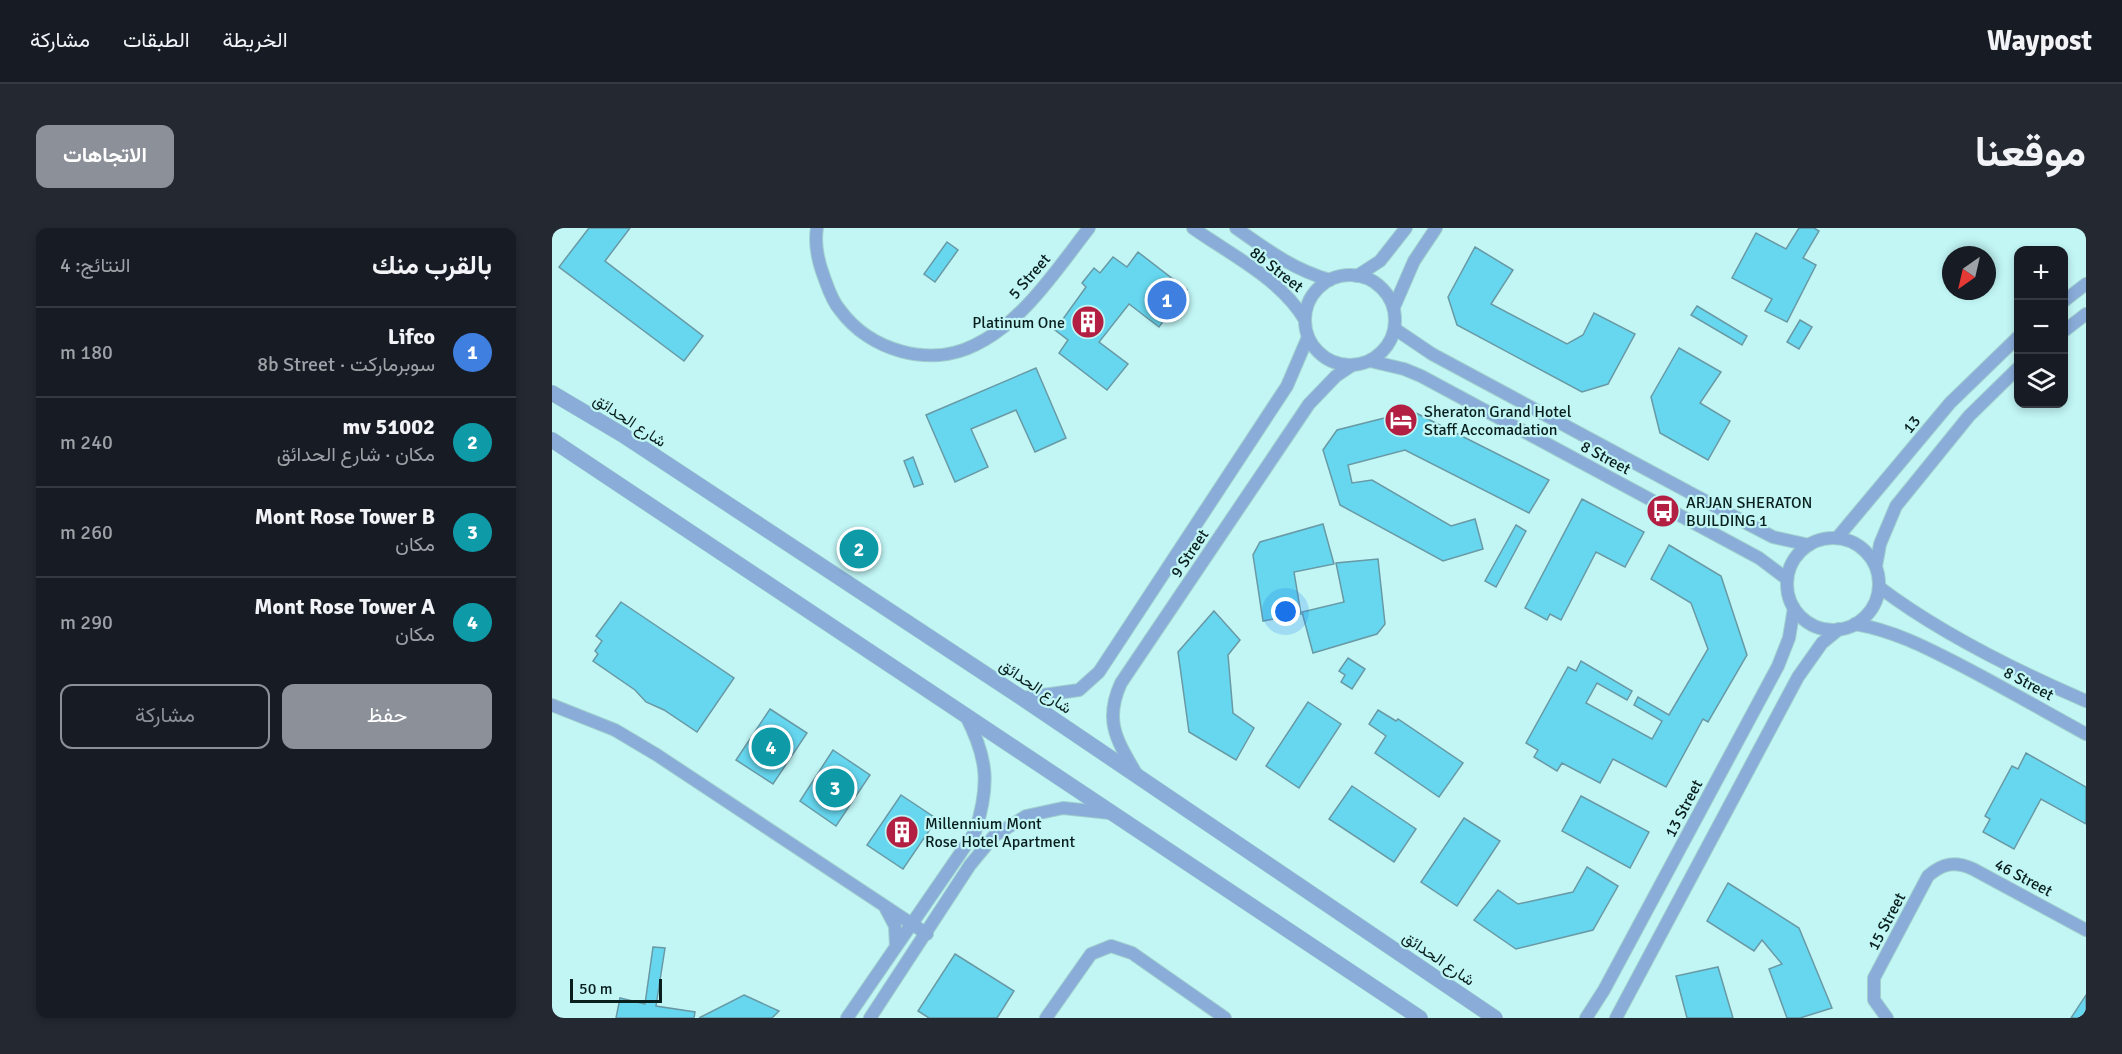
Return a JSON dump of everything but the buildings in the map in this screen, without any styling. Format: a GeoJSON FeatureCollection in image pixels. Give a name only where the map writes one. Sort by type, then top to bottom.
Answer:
{"type":"FeatureCollection","features":[{"type":"Feature","properties":{"kind":"street","name":"5 Street"},"geometry":{"type":"LineString","coordinates":[[817,228],[818,260],[839,310],[859,330],[883,345],[923,356],[973,347],[997,333],[1032,298],[1089,228]]}},
{"type":"Feature","properties":{"kind":"street","name":"8b Street"},"geometry":{"type":"LineString","coordinates":[[1193,228],[1274,285],[1297,306],[1305,320]]}},
{"type":"Feature","properties":{"kind":"street","name":"8b Street"},"geometry":{"type":"LineString","coordinates":[[1236,228],[1300,271],[1330,280]]}},
{"type":"Feature","properties":{"kind":"street"},"geometry":{"type":"LineString","coordinates":[[1406,228],[1380,261],[1357,276],[1330,280],[1317,290],[1308,304],[1305,320],[1308,337],[1318,352],[1333,362],[1351,366],[1370,362],[1386,348],[1395,329],[1394,307],[1414,261],[1436,228]]}},
{"type":"Feature","properties":{"kind":"street"},"geometry":{"type":"LineString","coordinates":[[1357,276],[1380,287],[1394,307]]}},
{"type":"Feature","properties":{"kind":"street"},"geometry":{"type":"LineString","coordinates":[[2065,300],[2086,284]]}},
{"type":"Feature","properties":{"kind":"street"},"geometry":{"type":"LineString","coordinates":[[2068,328],[2086,314]]}},
{"type":"Feature","properties":{"kind":"street","name":"8 Street"},"geometry":{"type":"LineString","coordinates":[[1395,329],[1432,354],[1773,537],[1809,545]]}},
{"type":"Feature","properties":{"kind":"street","name":"9 Street"},"geometry":{"type":"LineString","coordinates":[[1022,698],[1066,694],[1090,683],[1287,386],[1308,337]]}},
{"type":"Feature","properties":{"kind":"street","name":"13"},"geometry":{"type":"LineString","coordinates":[[1837,538],[1950,403],[2014,343]]}},
{"type":"Feature","properties":{"kind":"street","name":"8 Street"},"geometry":{"type":"LineString","coordinates":[[1370,362],[1387,364],[1420,375],[1759,558],[1788,579]]}},
{"type":"Feature","properties":{"kind":"street","name":"9 Street"},"geometry":{"type":"LineString","coordinates":[[1138,777],[1113,727],[1114,697],[1121,683],[1309,404],[1336,376],[1351,366]]}},
{"type":"Feature","properties":{"kind":"street"},"geometry":{"type":"LineString","coordinates":[[1616,1018],[1798,678],[1822,643],[1839,629],[1856,624],[1868,615],[1876,602],[1879,587],[1875,566],[1880,544],[1896,506],[1962,424],[2014,373]]}},
{"type":"Feature","properties":{"kind":"street","name":"شارع الحدائق"},"geometry":{"type":"LineString","coordinates":[[552,393],[623,435],[1022,698],[1495,1018]]}},
{"type":"Feature","properties":{"kind":"street"},"geometry":{"type":"LineString","coordinates":[[552,440],[1420,1018]]}},
{"type":"Feature","properties":{"kind":"street"},"geometry":{"type":"LineString","coordinates":[[1839,629],[1814,625],[1794,608],[1788,594],[1788,579],[1795,560],[1809,545],[1822,539],[1837,538],[1860,547],[1875,566]]}},
{"type":"Feature","properties":{"kind":"street","name":"8 Street"},"geometry":{"type":"LineString","coordinates":[[1879,587],[1917,614],[2049,686],[2086,701]]}},
{"type":"Feature","properties":{"kind":"street","name":"13 Street"},"geometry":{"type":"LineString","coordinates":[[1586,1018],[1604,990],[1778,666],[1789,638],[1794,608]]}},
{"type":"Feature","properties":{"kind":"street","name":"8 Street"},"geometry":{"type":"LineString","coordinates":[[1856,624],[1879,628],[1921,645],[2038,706],[2086,734]]}},
{"type":"Feature","properties":{"kind":"street"},"geometry":{"type":"LineString","coordinates":[[552,705],[615,730],[657,755],[927,934]]}},
{"type":"Feature","properties":{"kind":"street"},"geometry":{"type":"LineString","coordinates":[[847,1018],[975,832],[985,803],[986,773],[982,753],[966,716]]}},
{"type":"Feature","properties":{"kind":"street"},"geometry":{"type":"LineString","coordinates":[[870,1018],[970,866],[994,836],[1026,816],[1063,808],[1110,813]]}},
{"type":"Feature","properties":{"kind":"street","name":"46 Street"},"geometry":{"type":"LineString","coordinates":[[1943,865],[1961,864],[1973,869],[2086,930]]}},
{"type":"Feature","properties":{"kind":"street","name":"15 Street"},"geometry":{"type":"LineString","coordinates":[[1887,1018],[1874,1000],[1874,978],[1928,876],[1943,865]]}},
{"type":"Feature","properties":{"kind":"street"},"geometry":{"type":"LineString","coordinates":[[881,903],[895,926],[896,946]]}},
{"type":"Feature","properties":{"kind":"street"},"geometry":{"type":"LineString","coordinates":[[1046,1018],[1090,954],[1111,946],[1132,953],[1225,1018]]}},
{"type":"Feature","properties":{"kind":"place","name":"Lifco"},"geometry":{"type":"Point","coordinates":[1167,300]}},
{"type":"Feature","properties":{"kind":"place","name":"Platinum One"},"geometry":{"type":"Point","coordinates":[1088,322]}},
{"type":"Feature","properties":{"kind":"place","name":"Sheraton Grand Hotel Staff Accomadation"},"geometry":{"type":"Point","coordinates":[1401,420]}},
{"type":"Feature","properties":{"kind":"place","name":"ARJAN SHERATON BUILDING 1"},"geometry":{"type":"Point","coordinates":[1663,511]}},
{"type":"Feature","properties":{"kind":"place","name":"mv 51002"},"geometry":{"type":"Point","coordinates":[859,549]}},
{"type":"Feature","properties":{"kind":"place","name":"Mont Rose Tower A"},"geometry":{"type":"Point","coordinates":[771,747]}},
{"type":"Feature","properties":{"kind":"place","name":"Mont Rose Tower B"},"geometry":{"type":"Point","coordinates":[835,788]}},
{"type":"Feature","properties":{"kind":"place","name":"Millennium Mont Rose Hotel Apartment"},"geometry":{"type":"Point","coordinates":[902,832]}}]}
